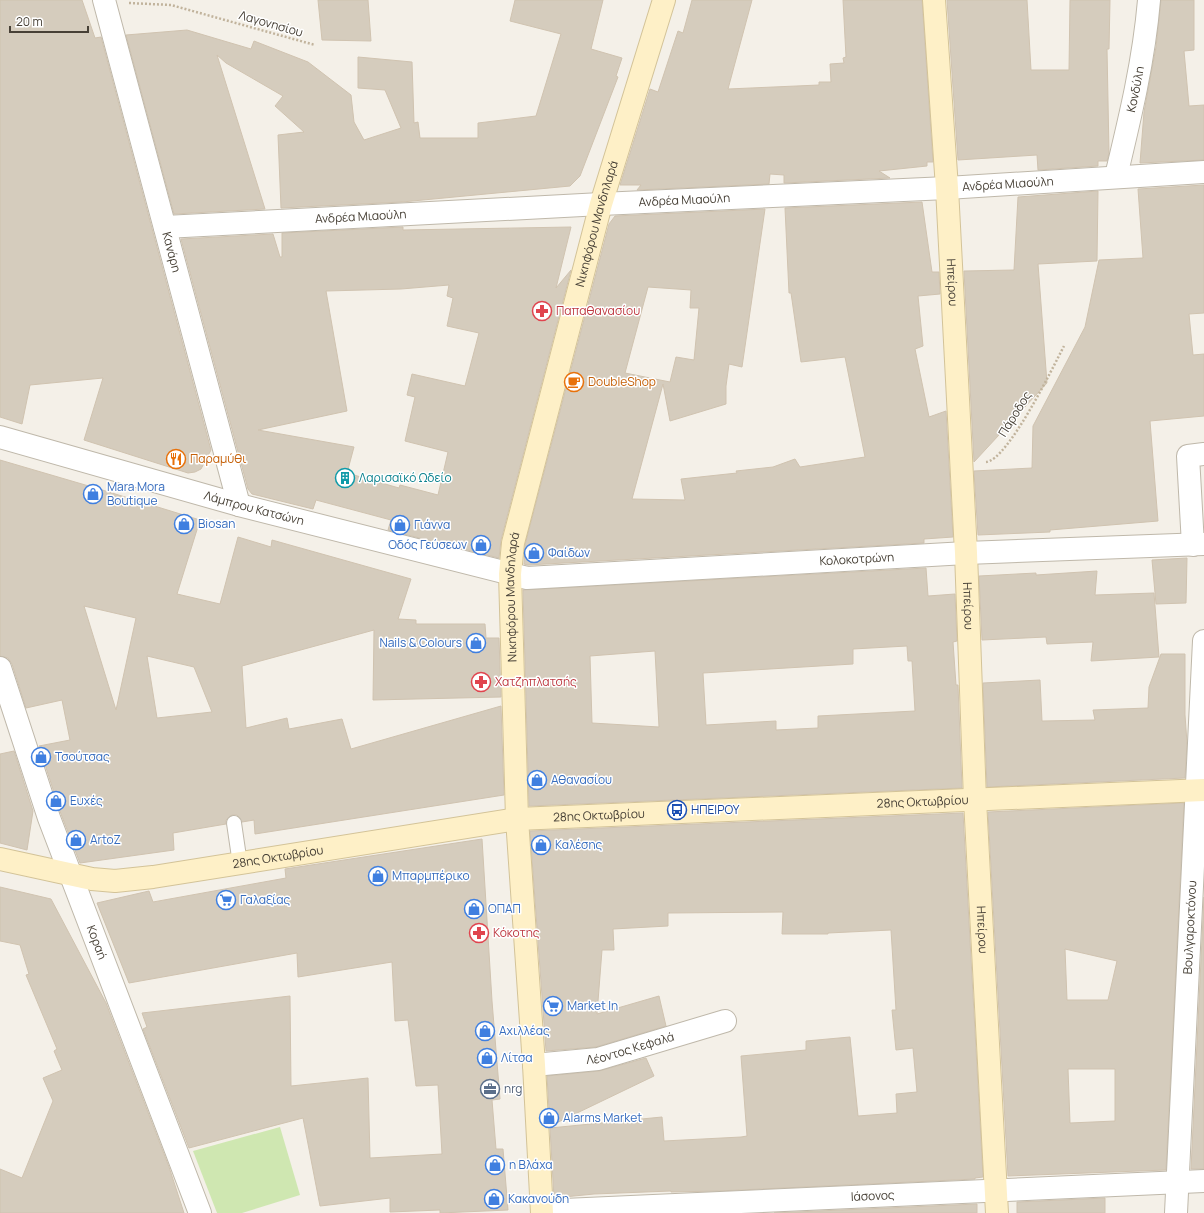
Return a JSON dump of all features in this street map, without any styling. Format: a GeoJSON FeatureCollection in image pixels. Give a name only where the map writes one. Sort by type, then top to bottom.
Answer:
{"type":"FeatureCollection","features":[{"type":"Feature","properties":{"kind":"street","name":"Νικηφόρου Μανδηλαρά"},"geometry":{"type":"LineString","coordinates":[[542,1212],[534,1065],[517,819],[510,574],[513,543],[601,204],[664,0]]}},
{"type":"Feature","properties":{"kind":"street","name":"Ηπείρου"},"geometry":{"type":"LineString","coordinates":[[934,0],[947,188],[966,553],[975,800],[997,1213]]}},
{"type":"Feature","properties":{"kind":"street","name":"Κονδύλη"},"geometry":{"type":"LineString","coordinates":[[1116,176],[1140,70],[1147,27],[1149,0]]}},
{"type":"Feature","properties":{"kind":"street","name":"Κανάρη"},"geometry":{"type":"LineString","coordinates":[[104,1],[239,505]]}},
{"type":"Feature","properties":{"kind":"street","name":"Ανδρέα Μιαούλη"},"geometry":{"type":"LineString","coordinates":[[165,228],[601,204],[947,188],[1116,176],[1204,172]]}},
{"type":"Feature","properties":{"kind":"street","name":"Λάμπρου Κατσώνη"},"geometry":{"type":"LineString","coordinates":[[0,437],[239,505],[510,574]]}},
{"type":"Feature","properties":{"kind":"street"},"geometry":{"type":"LineString","coordinates":[[1196,455],[1199,545]]}},
{"type":"Feature","properties":{"kind":"street","name":"Κολοκοτρώνη"},"geometry":{"type":"LineString","coordinates":[[510,574],[527,578],[966,553],[1199,545]]}},
{"type":"Feature","properties":{"kind":"street","name":"Βουλγαροκτόνου"},"geometry":{"type":"LineString","coordinates":[[1176,1213],[1200,790],[1204,641]]}},
{"type":"Feature","properties":{"kind":"street","name":"Κοραή"},"geometry":{"type":"LineString","coordinates":[[0,668],[49,818],[200,1213]]}},
{"type":"Feature","properties":{"kind":"street","name":"28ης Οκτωβρίου"},"geometry":{"type":"LineString","coordinates":[[0,859],[72,876],[92,879],[127,880],[240,864],[517,819],[1200,790]]}},
{"type":"Feature","properties":{"kind":"street","name":"Λέοντος Κεφαλά"},"geometry":{"type":"LineString","coordinates":[[534,1065],[598,1059],[725,1022]]}},
{"type":"Feature","properties":{"kind":"street","name":"Ιάσονος"},"geometry":{"type":"LineString","coordinates":[[542,1212],[1204,1181]]}},
{"type":"Feature","properties":{"kind":"lane"},"geometry":{"type":"LineString","coordinates":[[234,823],[240,864]]}},
{"type":"Feature","properties":{"kind":"path","name":"Λαγονησίου"},"geometry":{"type":"LineString","coordinates":[[104,1],[171,5],[315,45]]}},
{"type":"Feature","properties":{"kind":"path","name":"Πάροδος"},"geometry":{"type":"LineString","coordinates":[[961,464],[989,462],[1003,450],[1026,418],[1064,346]]}},
{"type":"Feature","properties":{"kind":"green space"},"geometry":{"type":"Polygon","coordinates":[[[280,1127],[300,1195],[242,1213],[217,1213],[193,1151],[280,1127]]]}},
{"type":"Feature","properties":{"kind":"building"},"geometry":{"type":"Polygon","coordinates":[[[0,0],[82,0],[95,38],[101,37],[211,450],[201,469],[195,472],[188,473],[84,440],[103,378],[30,385],[22,424],[0,417],[0,0]]]}},
{"type":"Feature","properties":{"kind":"building"},"geometry":{"type":"Polygon","coordinates":[[[318,0],[368,0],[371,41],[322,40],[318,0]]]}},
{"type":"Feature","properties":{"kind":"building"},"geometry":{"type":"Polygon","coordinates":[[[515,0],[603,0],[591,49],[622,58],[616,76],[618,77],[580,176],[570,186],[402,202],[281,208],[278,135],[304,132],[275,106],[283,96],[226,63],[217,55],[265,209],[174,214],[126,35],[187,30],[251,49],[254,41],[308,62],[351,95],[354,122],[364,140],[401,128],[385,90],[358,88],[358,57],[412,62],[414,123],[418,122],[420,138],[478,138],[478,123],[536,116],[561,34],[510,21],[515,0]]]}},
{"type":"Feature","properties":{"kind":"building"},"geometry":{"type":"Polygon","coordinates":[[[692,0],[752,0],[728,89],[819,85],[819,82],[831,82],[830,64],[844,63],[843,58],[846,57],[843,0],[922,0],[933,162],[927,162],[927,166],[879,171],[890,178],[784,183],[784,175],[770,174],[769,184],[637,190],[641,185],[620,185],[650,89],[658,92],[678,31],[683,33],[692,0]]]}},
{"type":"Feature","properties":{"kind":"building"},"geometry":{"type":"Polygon","coordinates":[[[947,0],[1027,0],[1031,70],[1069,70],[1070,0],[1110,0],[1109,49],[1107,49],[1109,153],[1107,161],[1098,161],[1098,166],[1038,170],[1037,155],[958,160],[947,0]]]}},
{"type":"Feature","properties":{"kind":"building"},"geometry":{"type":"Polygon","coordinates":[[[1161,0],[1194,0],[1194,50],[1184,51],[1189,106],[1204,105],[1204,160],[1140,163],[1144,112],[1156,47],[1161,0]]]}},
{"type":"Feature","properties":{"kind":"building"},"geometry":{"type":"Polygon","coordinates":[[[1204,185],[1204,313],[1189,314],[1193,355],[1204,354],[1204,416],[1150,421],[1158,521],[1050,530],[1050,532],[978,535],[974,471],[1032,468],[1033,426],[1085,327],[1099,260],[1143,258],[1138,189],[1204,185]]]}},
{"type":"Feature","properties":{"kind":"building"},"geometry":{"type":"Polygon","coordinates":[[[1098,191],[1097,261],[1038,264],[1047,383],[974,462],[964,271],[1014,270],[1018,197],[1098,191]]]}},
{"type":"Feature","properties":{"kind":"building"},"geometry":{"type":"Polygon","coordinates":[[[922,202],[932,272],[939,272],[940,294],[918,296],[923,346],[915,349],[929,417],[946,411],[953,537],[924,539],[924,543],[528,565],[524,564],[525,545],[609,224],[615,216],[765,209],[742,367],[729,364],[726,386],[726,404],[670,421],[663,384],[632,499],[685,500],[681,479],[737,473],[736,471],[773,467],[795,459],[800,467],[865,457],[845,357],[801,362],[791,293],[789,293],[785,208],[922,202]],[[648,287],[625,373],[670,382],[676,357],[694,360],[699,308],[690,308],[691,290],[648,287]]]}},
{"type":"Feature","properties":{"kind":"building"},"geometry":{"type":"Polygon","coordinates":[[[403,227],[403,230],[571,227],[556,288],[571,270],[501,540],[499,558],[388,530],[391,520],[316,500],[313,509],[252,494],[248,489],[181,239],[273,234],[280,257],[282,257],[282,233],[403,227]],[[449,285],[401,289],[326,291],[347,411],[258,430],[354,447],[347,473],[399,488],[400,485],[438,495],[448,452],[405,441],[415,397],[407,395],[412,374],[465,386],[479,333],[447,326],[453,298],[447,296],[449,285]]]}},
{"type":"Feature","properties":{"kind":"building"},"geometry":{"type":"Polygon","coordinates":[[[0,460],[200,520],[177,594],[220,604],[238,537],[271,547],[272,540],[411,579],[398,619],[416,620],[416,624],[485,624],[486,638],[499,638],[501,697],[373,700],[374,630],[242,666],[246,728],[287,718],[289,729],[342,719],[351,749],[501,706],[504,795],[255,834],[254,820],[242,822],[237,815],[232,815],[226,820],[226,824],[173,833],[174,850],[80,863],[61,814],[39,746],[70,740],[62,700],[26,708],[12,664],[8,658],[0,656],[0,460]],[[84,606],[116,710],[136,618],[84,606]],[[147,656],[157,718],[212,712],[194,667],[147,656]]]}},
{"type":"Feature","properties":{"kind":"building"},"geometry":{"type":"Polygon","coordinates":[[[1187,558],[1186,603],[1156,604],[1152,560],[1187,558]]]}},
{"type":"Feature","properties":{"kind":"building"},"geometry":{"type":"Polygon","coordinates":[[[926,568],[928,596],[955,594],[957,641],[953,642],[956,685],[958,685],[962,788],[529,806],[523,590],[926,568]],[[907,646],[853,649],[853,664],[703,673],[706,725],[776,721],[776,730],[818,728],[818,716],[915,711],[912,661],[908,661],[907,646]],[[655,651],[590,656],[592,723],[659,727],[655,651]]]}},
{"type":"Feature","properties":{"kind":"building"},"geometry":{"type":"Polygon","coordinates":[[[1097,571],[1095,595],[1154,593],[1159,657],[1091,661],[1093,642],[1047,644],[1046,637],[982,640],[979,576],[1036,573],[1036,575],[1097,571]]]}},
{"type":"Feature","properties":{"kind":"building"},"geometry":{"type":"Polygon","coordinates":[[[1161,654],[1185,654],[1185,715],[1187,743],[1185,778],[987,787],[983,683],[1040,680],[1042,721],[1095,720],[1093,710],[1148,708],[1149,687],[1161,654]]]}},
{"type":"Feature","properties":{"kind":"building"},"geometry":{"type":"Polygon","coordinates":[[[14,751],[33,811],[27,850],[0,843],[0,754],[14,751]]]}},
{"type":"Feature","properties":{"kind":"building"},"geometry":{"type":"Polygon","coordinates":[[[1184,803],[1166,1170],[1008,1176],[988,812],[1184,803]],[[1065,949],[1067,1000],[1108,1000],[1117,961],[1065,949]],[[1068,1069],[1070,1123],[1115,1121],[1115,1069],[1068,1069]]]}},
{"type":"Feature","properties":{"kind":"building"},"geometry":{"type":"Polygon","coordinates":[[[963,813],[983,1177],[975,1179],[718,1191],[594,1194],[554,1198],[550,1128],[662,1117],[664,1141],[747,1136],[741,1056],[806,1050],[806,1041],[850,1037],[858,1116],[897,1113],[896,1094],[917,1092],[913,1048],[896,1050],[892,1010],[896,1010],[891,930],[828,934],[782,934],[783,912],[668,913],[668,926],[613,929],[614,950],[602,950],[597,1014],[659,996],[666,1026],[596,1047],[546,1051],[530,831],[963,813]]]}},
{"type":"Feature","properties":{"kind":"building"},"geometry":{"type":"Polygon","coordinates":[[[482,839],[492,1001],[500,1099],[492,1100],[496,1149],[503,1149],[508,1210],[440,1213],[440,1210],[390,1212],[390,1198],[320,1206],[303,1118],[189,1148],[143,1029],[147,1027],[142,1013],[290,996],[291,1086],[368,1078],[370,1158],[442,1154],[438,1085],[416,1086],[408,1020],[395,1021],[392,962],[298,977],[297,953],[129,983],[97,903],[149,891],[153,902],[286,878],[285,869],[482,839]]]}},
{"type":"Feature","properties":{"kind":"building"},"geometry":{"type":"Polygon","coordinates":[[[0,887],[51,899],[106,1003],[169,1167],[184,1213],[0,1213],[0,1169],[22,1178],[53,1101],[43,1078],[62,1070],[54,1051],[57,1049],[26,975],[29,974],[20,945],[0,941],[0,887]]]}},
{"type":"Feature","properties":{"kind":"building"},"geometry":{"type":"Polygon","coordinates":[[[1204,897],[1204,1169],[1191,1169],[1204,897]]]}},
{"type":"Feature","properties":{"kind":"building"},"geometry":{"type":"Polygon","coordinates":[[[646,1058],[654,1076],[550,1126],[547,1076],[599,1071],[646,1058]]]}},
{"type":"Feature","properties":{"kind":"building"},"geometry":{"type":"Polygon","coordinates":[[[1105,1198],[1105,1213],[1017,1213],[1017,1202],[1105,1198]]]}},
{"type":"Feature","properties":{"kind":"building"},"geometry":{"type":"Polygon","coordinates":[[[977,1204],[977,1213],[774,1213],[977,1204]]]}},
{"type":"Feature","properties":{"kind":"place","name":"Παπαθανασίου"},"geometry":{"type":"Point","coordinates":[542,311]}},
{"type":"Feature","properties":{"kind":"place","name":"DoubleShop"},"geometry":{"type":"Point","coordinates":[574,382]}},
{"type":"Feature","properties":{"kind":"place","name":"Παραμύθι"},"geometry":{"type":"Point","coordinates":[176,459]}},
{"type":"Feature","properties":{"kind":"place","name":"Λαρισαϊκό Ωδείο"},"geometry":{"type":"Point","coordinates":[345,478]}},
{"type":"Feature","properties":{"kind":"place","name":"Mara Mora Boutique"},"geometry":{"type":"Point","coordinates":[93,494]}},
{"type":"Feature","properties":{"kind":"place","name":"Biosan"},"geometry":{"type":"Point","coordinates":[184,524]}},
{"type":"Feature","properties":{"kind":"place","name":"Γιάννα"},"geometry":{"type":"Point","coordinates":[400,525]}},
{"type":"Feature","properties":{"kind":"place","name":"Οδός Γεύσεων"},"geometry":{"type":"Point","coordinates":[481,545]}},
{"type":"Feature","properties":{"kind":"place","name":"Φαίδων"},"geometry":{"type":"Point","coordinates":[534,553]}},
{"type":"Feature","properties":{"kind":"place","name":"Nails & Colours"},"geometry":{"type":"Point","coordinates":[476,643]}},
{"type":"Feature","properties":{"kind":"place","name":"Χατζηπλατσής"},"geometry":{"type":"Point","coordinates":[481,682]}},
{"type":"Feature","properties":{"kind":"place","name":"Τσούτσας"},"geometry":{"type":"Point","coordinates":[41,757]}},
{"type":"Feature","properties":{"kind":"place","name":"Αθανασίου"},"geometry":{"type":"Point","coordinates":[537,780]}},
{"type":"Feature","properties":{"kind":"place","name":"Ευχές"},"geometry":{"type":"Point","coordinates":[56,801]}},
{"type":"Feature","properties":{"kind":"place","name":"ΗΠΕΙΡΟΥ"},"geometry":{"type":"Point","coordinates":[677,810]}},
{"type":"Feature","properties":{"kind":"place","name":"ArtoZ"},"geometry":{"type":"Point","coordinates":[76,840]}},
{"type":"Feature","properties":{"kind":"place","name":"Καλέσης"},"geometry":{"type":"Point","coordinates":[541,845]}},
{"type":"Feature","properties":{"kind":"place","name":"Μπαρμπέρικο"},"geometry":{"type":"Point","coordinates":[378,876]}},
{"type":"Feature","properties":{"kind":"place","name":"Γαλαξίας"},"geometry":{"type":"Point","coordinates":[226,900]}},
{"type":"Feature","properties":{"kind":"place","name":"ΟΠΑΠ"},"geometry":{"type":"Point","coordinates":[474,909]}},
{"type":"Feature","properties":{"kind":"place","name":"Κόκοτης"},"geometry":{"type":"Point","coordinates":[479,933]}},
{"type":"Feature","properties":{"kind":"place","name":"Market In"},"geometry":{"type":"Point","coordinates":[553,1006]}},
{"type":"Feature","properties":{"kind":"place","name":"Αχιλλέας"},"geometry":{"type":"Point","coordinates":[485,1031]}},
{"type":"Feature","properties":{"kind":"place","name":"Λίτσα"},"geometry":{"type":"Point","coordinates":[487,1058]}},
{"type":"Feature","properties":{"kind":"place","name":"nrg"},"geometry":{"type":"Point","coordinates":[490,1089]}},
{"type":"Feature","properties":{"kind":"place","name":"Alarms Market"},"geometry":{"type":"Point","coordinates":[549,1118]}},
{"type":"Feature","properties":{"kind":"place","name":"η Βλάχα"},"geometry":{"type":"Point","coordinates":[495,1165]}},
{"type":"Feature","properties":{"kind":"place","name":"Κακανούδη"},"geometry":{"type":"Point","coordinates":[494,1199]}}]}
